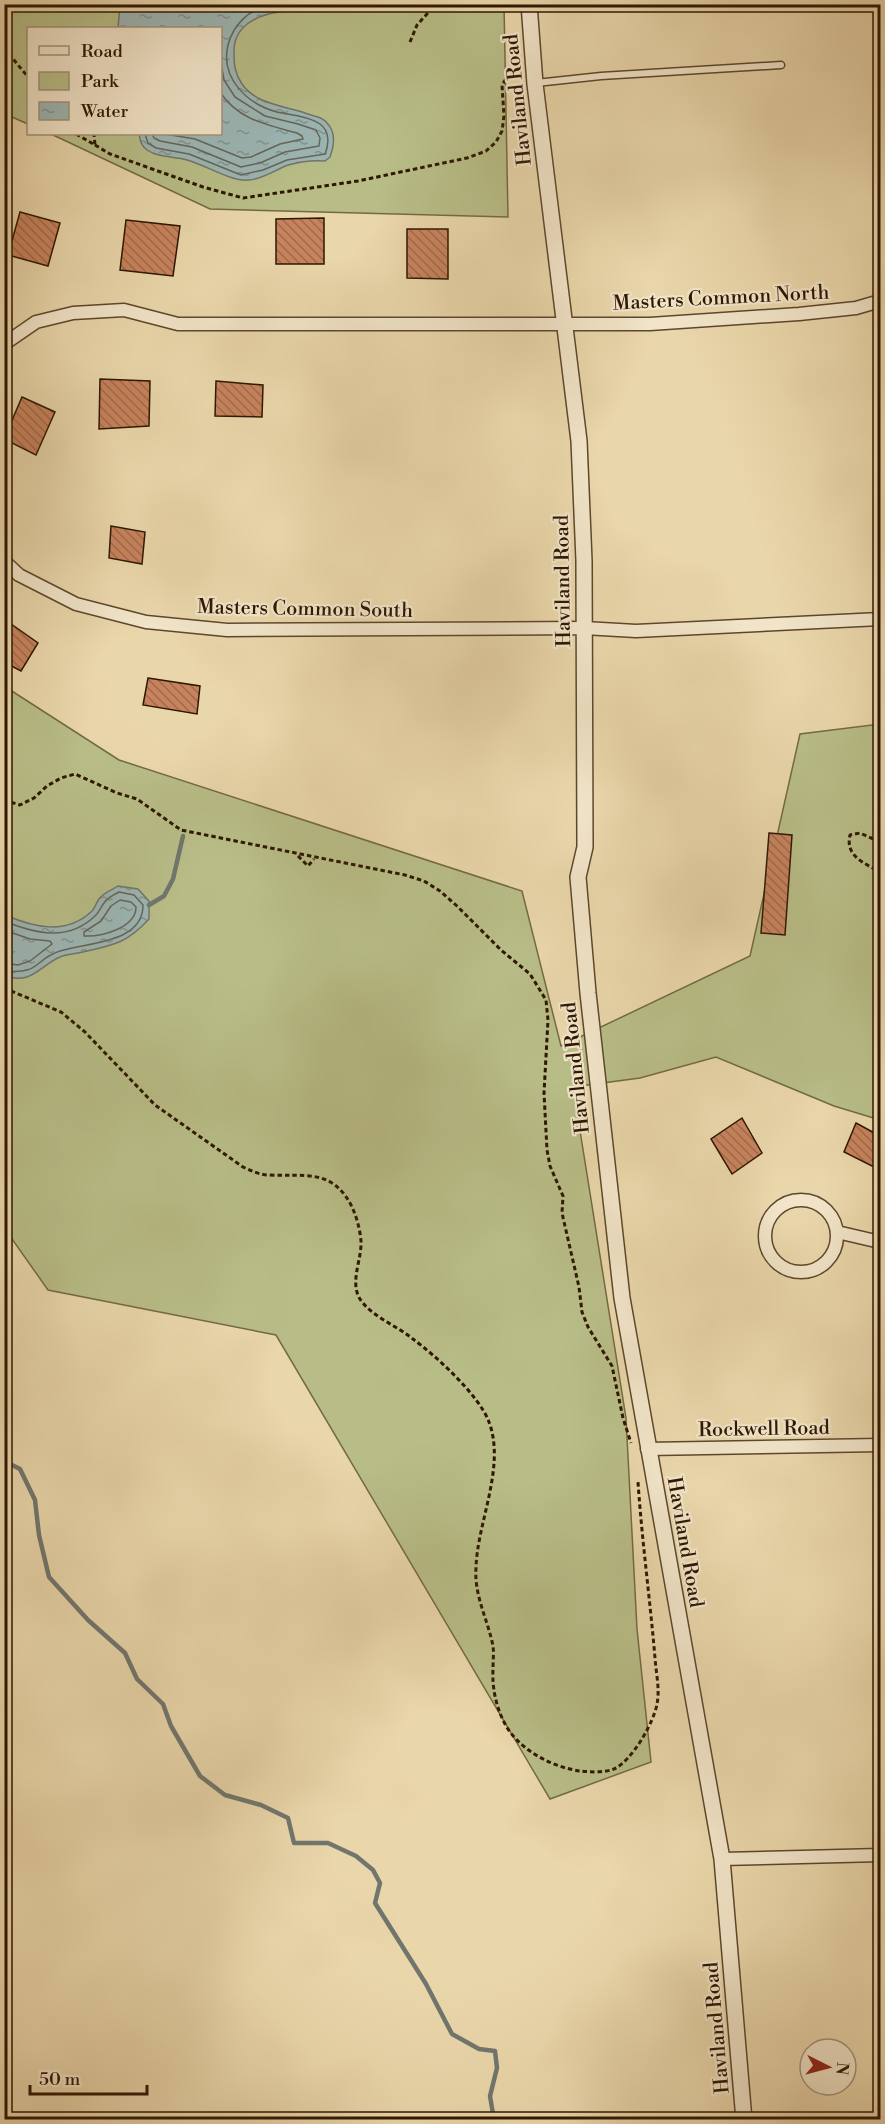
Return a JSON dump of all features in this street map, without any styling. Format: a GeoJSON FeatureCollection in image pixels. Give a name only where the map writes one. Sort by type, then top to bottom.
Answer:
{"type":"FeatureCollection","features":[{"type":"Feature","properties":{"kind":"street","name":"Haviland Road"},"geometry":{"type":"LineString","coordinates":[[529,4],[535,84],[579,441],[584,561],[585,847],[578,877],[588,993],[622,1298],[647,1449],[722,1859],[744,2120]]}},
{"type":"Feature","properties":{"kind":"street","name":"Masters Common North"},"geometry":{"type":"LineString","coordinates":[[563,322],[650,324],[799,315],[856,308],[880,301]]}},
{"type":"Feature","properties":{"kind":"street"},"geometry":{"type":"LineString","coordinates":[[4,344],[36,322],[73,313],[124,310],[178,324],[563,322]]}},
{"type":"Feature","properties":{"kind":"street","name":"Masters Common South"},"geometry":{"type":"LineString","coordinates":[[4,561],[19,575],[76,604],[158,623],[227,630],[584,628]]}},
{"type":"Feature","properties":{"kind":"street"},"geometry":{"type":"LineString","coordinates":[[584,628],[636,631],[880,619]]}},
{"type":"Feature","properties":{"kind":"street"},"geometry":{"type":"LineString","coordinates":[[795,1200],[807,1200],[828,1211],[837,1232],[834,1250],[824,1264],[813,1270],[801,1272],[789,1270],[771,1255],[766,1244],[765,1232],[775,1211],[795,1200]]}},
{"type":"Feature","properties":{"kind":"street"},"geometry":{"type":"LineString","coordinates":[[837,1232],[880,1242]]}},
{"type":"Feature","properties":{"kind":"street","name":"Rockwell Road"},"geometry":{"type":"LineString","coordinates":[[647,1449],[880,1445]]}},
{"type":"Feature","properties":{"kind":"street"},"geometry":{"type":"LineString","coordinates":[[722,1859],[880,1855]]}},
{"type":"Feature","properties":{"kind":"lane"},"geometry":{"type":"LineString","coordinates":[[535,84],[601,76],[781,64]]}},
{"type":"Feature","properties":{"kind":"path"},"geometry":{"type":"LineString","coordinates":[[410,42],[417,25],[436,4]]}},
{"type":"Feature","properties":{"kind":"path"},"geometry":{"type":"LineString","coordinates":[[4,48],[27,76]]}},
{"type":"Feature","properties":{"kind":"path"},"geometry":{"type":"LineString","coordinates":[[78,135],[110,154],[203,188],[243,198],[358,181],[467,158],[486,151],[496,142],[502,130],[504,116],[502,85],[509,74],[517,68]]}},
{"type":"Feature","properties":{"kind":"path"},"geometry":{"type":"LineString","coordinates":[[94,135],[94,145]]}},
{"type":"Feature","properties":{"kind":"path"},"geometry":{"type":"LineString","coordinates":[[4,800],[20,805],[34,798],[47,786],[61,778],[75,774],[117,793],[137,799],[181,830],[405,875],[424,881],[440,891],[501,950],[530,974],[546,1000],[548,1020],[544,1093],[550,1166],[563,1196],[562,1214],[579,1287],[582,1312],[588,1327],[612,1366],[631,1444]]}},
{"type":"Feature","properties":{"kind":"path"},"geometry":{"type":"LineString","coordinates":[[880,842],[860,833],[850,835],[848,844],[851,853],[880,872]]}},
{"type":"Feature","properties":{"kind":"path"},"geometry":{"type":"LineString","coordinates":[[297,855],[308,866],[314,858]]}},
{"type":"Feature","properties":{"kind":"path"},"geometry":{"type":"LineString","coordinates":[[4,988],[38,1001],[68,1017],[155,1105],[243,1167],[268,1176],[319,1176],[330,1181],[350,1202],[358,1222],[361,1243],[356,1279],[357,1293],[372,1311],[412,1338],[443,1365],[470,1392],[489,1422],[494,1457],[476,1570],[480,1601],[494,1649],[493,1685],[501,1714],[511,1733],[550,1763],[566,1768],[599,1771],[614,1769],[624,1762],[642,1738],[657,1704],[654,1631],[637,1472]]}},
{"type":"Feature","properties":{"kind":"green space"},"geometry":{"type":"Polygon","coordinates":[[[4,5],[504,5],[508,217],[210,209],[53,135],[222,135],[222,27],[27,27],[27,124],[5,114],[4,5]]]}},
{"type":"Feature","properties":{"kind":"green space"},"geometry":{"type":"Polygon","coordinates":[[[4,686],[119,760],[522,891],[561,1046],[750,956],[800,734],[880,724],[880,1120],[834,1106],[716,1057],[640,1078],[573,1087],[626,1418],[637,1629],[651,1762],[550,1799],[276,1335],[48,1290],[5,1229],[4,686]]]}},
{"type":"Feature","properties":{"kind":"water"},"geometry":{"type":"Polygon","coordinates":[[[120,5],[315,5],[255,19],[242,29],[238,36],[234,62],[236,73],[242,84],[256,97],[325,121],[333,135],[330,157],[325,161],[288,165],[259,178],[242,180],[226,176],[194,162],[161,156],[147,150],[142,145],[139,135],[222,135],[222,27],[118,27],[120,5]]]}},
{"type":"Feature","properties":{"kind":"water"},"geometry":{"type":"Polygon","coordinates":[[[118,886],[138,889],[149,901],[149,919],[134,933],[112,945],[60,957],[29,976],[14,978],[5,976],[5,915],[38,926],[71,924],[92,911],[105,893],[118,886]]]}},
{"type":"Feature","properties":{"kind":"building"},"geometry":{"type":"Polygon","coordinates":[[[20,212],[60,223],[48,266],[8,255],[20,212]]]}},
{"type":"Feature","properties":{"kind":"building"},"geometry":{"type":"Polygon","coordinates":[[[324,218],[324,264],[276,264],[276,219],[324,218]]]}},
{"type":"Feature","properties":{"kind":"building"},"geometry":{"type":"Polygon","coordinates":[[[126,220],[180,226],[173,276],[120,270],[126,220]]]}},
{"type":"Feature","properties":{"kind":"building"},"geometry":{"type":"Polygon","coordinates":[[[407,229],[448,229],[448,279],[407,278],[407,229]]]}},
{"type":"Feature","properties":{"kind":"building"},"geometry":{"type":"Polygon","coordinates":[[[100,379],[150,381],[149,426],[99,429],[100,379]]]}},
{"type":"Feature","properties":{"kind":"building"},"geometry":{"type":"Polygon","coordinates":[[[216,381],[263,385],[262,417],[215,416],[216,381]]]}},
{"type":"Feature","properties":{"kind":"building"},"geometry":{"type":"Polygon","coordinates":[[[22,397],[55,412],[36,455],[4,439],[22,397]]]}},
{"type":"Feature","properties":{"kind":"building"},"geometry":{"type":"Polygon","coordinates":[[[111,526],[145,532],[142,564],[109,558],[111,526]]]}},
{"type":"Feature","properties":{"kind":"building"},"geometry":{"type":"Polygon","coordinates":[[[4,619],[38,643],[21,671],[4,662],[4,619]]]}},
{"type":"Feature","properties":{"kind":"building"},"geometry":{"type":"Polygon","coordinates":[[[148,678],[200,686],[197,714],[143,705],[148,678]]]}},
{"type":"Feature","properties":{"kind":"building"},"geometry":{"type":"Polygon","coordinates":[[[769,833],[792,835],[785,935],[761,933],[769,833]]]}},
{"type":"Feature","properties":{"kind":"building"},"geometry":{"type":"Polygon","coordinates":[[[742,1118],[762,1153],[732,1174],[711,1139],[742,1118]]]}},
{"type":"Feature","properties":{"kind":"building"},"geometry":{"type":"Polygon","coordinates":[[[856,1123],[880,1136],[880,1170],[844,1152],[856,1123]]]}},
{"type":"Feature","properties":{"kind":"waterway"},"geometry":{"type":"LineString","coordinates":[[149,905],[164,896],[173,879],[183,836]]}},
{"type":"Feature","properties":{"kind":"waterway"},"geometry":{"type":"LineString","coordinates":[[4,1461],[20,1469],[35,1500],[39,1535],[49,1577],[88,1620],[125,1653],[137,1679],[163,1704],[171,1726],[200,1776],[225,1795],[261,1805],[288,1818],[294,1843],[328,1843],[356,1856],[373,1870],[380,1883],[375,1903],[426,1984],[452,2034],[479,2049],[495,2051],[497,2068],[490,2096],[494,2120]]}}]}
